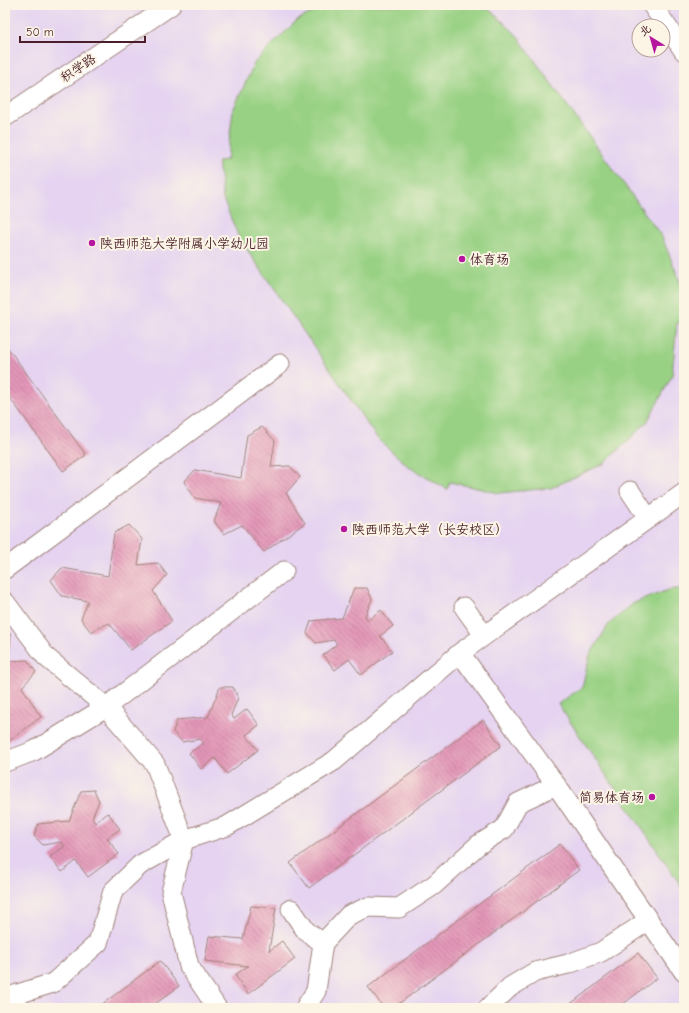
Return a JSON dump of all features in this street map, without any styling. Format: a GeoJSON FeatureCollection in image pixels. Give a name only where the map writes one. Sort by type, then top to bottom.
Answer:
{"type":"FeatureCollection","features":[{"type":"Feature","properties":{"kind":"street","name":"积学路"},"geometry":{"type":"LineString","coordinates":[[5,117],[171,5]]}},
{"type":"Feature","properties":{"kind":"street"},"geometry":{"type":"LineString","coordinates":[[652,5],[681,39]]}},
{"type":"Feature","properties":{"kind":"street"},"geometry":{"type":"LineString","coordinates":[[5,569],[280,364]]}},
{"type":"Feature","properties":{"kind":"street"},"geometry":{"type":"LineString","coordinates":[[630,491],[648,518]]}},
{"type":"Feature","properties":{"kind":"street"},"geometry":{"type":"LineString","coordinates":[[5,1000],[53,982],[93,948],[98,942],[113,891],[140,865],[184,840],[227,826],[334,760],[460,653],[684,493]]}},
{"type":"Feature","properties":{"kind":"street"},"geometry":{"type":"LineString","coordinates":[[5,762],[34,752],[106,707],[284,571]]}},
{"type":"Feature","properties":{"kind":"street"},"geometry":{"type":"LineString","coordinates":[[5,602],[46,657],[106,707],[155,764],[184,840],[171,892],[189,966],[217,1008]]}},
{"type":"Feature","properties":{"kind":"street"},"geometry":{"type":"LineString","coordinates":[[464,607],[484,635]]}},
{"type":"Feature","properties":{"kind":"street"},"geometry":{"type":"LineString","coordinates":[[460,653],[556,785],[684,972]]}},
{"type":"Feature","properties":{"kind":"street"},"geometry":{"type":"LineString","coordinates":[[305,1008],[316,991],[323,943],[349,915],[368,907],[399,908],[434,885],[478,845],[504,829],[518,803],[556,785]]}},
{"type":"Feature","properties":{"kind":"street"},"geometry":{"type":"LineString","coordinates":[[291,909],[306,931],[323,943]]}},
{"type":"Feature","properties":{"kind":"street"},"geometry":{"type":"LineString","coordinates":[[488,1008],[510,987],[535,972],[568,964],[601,952],[649,920]]}},
{"type":"Feature","properties":{"kind":"shaded area","name":"陕西师范大学（长安校区）"},"geometry":{"type":"Polygon","coordinates":[[[5,5],[684,5],[684,1008],[5,1008],[5,5]]]}},
{"type":"Feature","properties":{"kind":"green space","name":"体育场"},"geometry":{"type":"Polygon","coordinates":[[[328,5],[480,5],[491,11],[515,33],[662,237],[679,279],[684,304],[684,322],[677,323],[672,376],[647,422],[605,463],[551,488],[499,493],[450,482],[447,489],[409,467],[377,438],[239,238],[223,199],[218,161],[227,160],[233,110],[255,62],[297,20],[328,5]]]}},
{"type":"Feature","properties":{"kind":"green space","name":"简易体育场"},"geometry":{"type":"Polygon","coordinates":[[[684,588],[684,890],[558,704],[582,687],[590,655],[609,624],[634,603],[668,590],[684,588]]]}},
{"type":"Feature","properties":{"kind":"building"},"geometry":{"type":"Polygon","coordinates":[[[5,344],[86,455],[63,471],[5,391],[5,344]]]}},
{"type":"Feature","properties":{"kind":"building"},"geometry":{"type":"Polygon","coordinates":[[[262,427],[275,441],[271,467],[290,466],[300,477],[286,493],[305,523],[264,552],[242,525],[224,534],[214,521],[221,503],[195,498],[184,482],[195,470],[241,478],[247,435],[262,427]]]}},
{"type":"Feature","properties":{"kind":"building"},"geometry":{"type":"Polygon","coordinates":[[[129,525],[142,539],[138,565],[158,563],[167,575],[153,591],[172,621],[131,650],[109,623],[91,632],[81,619],[88,601],[62,596],[51,580],[62,568],[108,576],[114,533],[129,525]]]}},
{"type":"Feature","properties":{"kind":"building"},"geometry":{"type":"Polygon","coordinates":[[[354,588],[367,588],[372,599],[365,616],[368,620],[381,610],[393,626],[380,636],[392,651],[361,675],[349,659],[335,670],[323,655],[337,644],[334,640],[316,643],[307,633],[311,621],[342,618],[354,588]]]}},
{"type":"Feature","properties":{"kind":"building"},"geometry":{"type":"Polygon","coordinates":[[[5,628],[11,635],[8,661],[27,660],[36,672],[22,687],[41,717],[5,744],[5,628]]]}},
{"type":"Feature","properties":{"kind":"building"},"geometry":{"type":"Polygon","coordinates":[[[220,687],[233,687],[238,698],[231,715],[234,719],[247,709],[259,725],[246,735],[258,750],[227,774],[215,758],[201,769],[189,753],[204,743],[200,739],[182,742],[173,732],[177,720],[208,717],[220,687]]]}},
{"type":"Feature","properties":{"kind":"building"},"geometry":{"type":"Polygon","coordinates":[[[483,720],[501,746],[309,888],[290,863],[483,720]]]}},
{"type":"Feature","properties":{"kind":"building"},"geometry":{"type":"Polygon","coordinates":[[[94,790],[99,801],[92,818],[95,823],[108,813],[120,829],[107,838],[119,854],[88,877],[76,861],[62,872],[50,857],[65,846],[61,842],[43,845],[34,836],[38,824],[69,821],[81,791],[94,790]]]}},
{"type":"Feature","properties":{"kind":"building"},"geometry":{"type":"Polygon","coordinates":[[[560,844],[579,870],[393,1008],[384,1008],[368,987],[560,844]]]}},
{"type":"Feature","properties":{"kind":"building"},"geometry":{"type":"Polygon","coordinates":[[[251,906],[276,908],[269,951],[282,941],[295,959],[248,994],[235,975],[248,966],[205,961],[209,936],[243,939],[251,906]]]}},
{"type":"Feature","properties":{"kind":"building"},"geometry":{"type":"Polygon","coordinates":[[[638,953],[657,978],[618,1008],[565,1008],[638,953]]]}},
{"type":"Feature","properties":{"kind":"building"},"geometry":{"type":"Polygon","coordinates":[[[160,961],[179,986],[150,1008],[97,1008],[160,961]]]}},
{"type":"Feature","properties":{"kind":"place","name":"陕西师范大学附属小学幼儿园"},"geometry":{"type":"Point","coordinates":[92,243]}},
{"type":"Feature","properties":{"kind":"place","name":"体育场"},"geometry":{"type":"Point","coordinates":[462,259]}},
{"type":"Feature","properties":{"kind":"place","name":"陕西师范大学（长安校区）"},"geometry":{"type":"Point","coordinates":[344,529]}},
{"type":"Feature","properties":{"kind":"place","name":"简易体育场"},"geometry":{"type":"Point","coordinates":[652,797]}}]}
